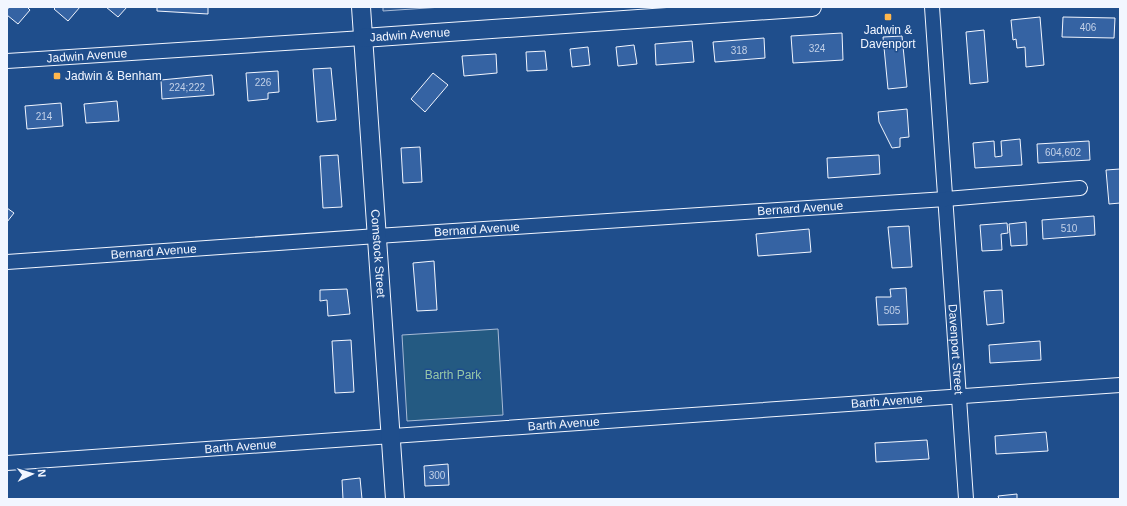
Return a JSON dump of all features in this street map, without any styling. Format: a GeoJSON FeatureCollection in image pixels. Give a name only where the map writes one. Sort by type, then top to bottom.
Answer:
{"type":"FeatureCollection","features":[{"type":"Feature","properties":{"kind":"street","name":"Comstock Street"},"geometry":{"type":"LineString","coordinates":[[361,7],[395,499]]}},
{"type":"Feature","properties":{"kind":"street","name":"Jadwin Avenue"},"geometry":{"type":"LineString","coordinates":[[7,61],[812,7]]}},
{"type":"Feature","properties":{"kind":"street","name":"Davenport Street"},"geometry":{"type":"LineString","coordinates":[[932,7],[966,499]]}},
{"type":"Feature","properties":{"kind":"street"},"geometry":{"type":"LineString","coordinates":[[946,199],[1080,188]]}},
{"type":"Feature","properties":{"kind":"street","name":"Bernard Avenue"},"geometry":{"type":"LineString","coordinates":[[7,262],[946,199]]}},
{"type":"Feature","properties":{"kind":"street","name":"Barth Avenue"},"geometry":{"type":"LineString","coordinates":[[7,462],[1120,386]]}},
{"type":"Feature","properties":{"kind":"green space","name":"Barth Park"},"geometry":{"type":"Polygon","coordinates":[[[498,329],[503,415],[407,421],[402,335],[498,329]]]}},
{"type":"Feature","properties":{"kind":"shaded area"},"geometry":{"type":"Polygon","coordinates":[[[383,7],[442,7],[383,11],[383,7]]]}},
{"type":"Feature","properties":{"kind":"building"},"geometry":{"type":"Polygon","coordinates":[[[9,7],[27,7],[30,10],[18,24],[7,15],[7,10],[9,7]]]}},
{"type":"Feature","properties":{"kind":"building"},"geometry":{"type":"Polygon","coordinates":[[[56,7],[80,7],[68,21],[54,9],[56,7]]]}},
{"type":"Feature","properties":{"kind":"building"},"geometry":{"type":"Polygon","coordinates":[[[106,7],[127,7],[118,17],[106,7]]]}},
{"type":"Feature","properties":{"kind":"building"},"geometry":{"type":"Polygon","coordinates":[[[157,7],[208,7],[208,14],[157,11],[157,7]]]}},
{"type":"Feature","properties":{"kind":"building"},"geometry":{"type":"Polygon","coordinates":[[[1040,17],[1044,65],[1026,67],[1025,47],[1017,48],[1016,39],[1013,40],[1011,20],[1040,17]]]}},
{"type":"Feature","properties":{"kind":"building"},"geometry":{"type":"Polygon","coordinates":[[[1063,17],[1115,18],[1114,38],[1062,37],[1063,17]]]}},
{"type":"Feature","properties":{"kind":"building"},"geometry":{"type":"Polygon","coordinates":[[[984,30],[988,82],[970,84],[966,32],[984,30]]]}},
{"type":"Feature","properties":{"kind":"building"},"geometry":{"type":"Polygon","coordinates":[[[842,33],[843,60],[793,63],[791,36],[842,33]]]}},
{"type":"Feature","properties":{"kind":"building"},"geometry":{"type":"Polygon","coordinates":[[[902,36],[907,87],[888,89],[883,37],[902,36]]]}},
{"type":"Feature","properties":{"kind":"building"},"geometry":{"type":"Polygon","coordinates":[[[764,38],[765,58],[715,62],[713,42],[764,38]]]}},
{"type":"Feature","properties":{"kind":"building"},"geometry":{"type":"Polygon","coordinates":[[[692,41],[694,62],[656,65],[655,44],[692,41]]]}},
{"type":"Feature","properties":{"kind":"building"},"geometry":{"type":"Polygon","coordinates":[[[634,45],[637,64],[618,66],[616,47],[634,45]]]}},
{"type":"Feature","properties":{"kind":"building"},"geometry":{"type":"Polygon","coordinates":[[[588,47],[590,65],[572,67],[570,49],[588,47]]]}},
{"type":"Feature","properties":{"kind":"building"},"geometry":{"type":"Polygon","coordinates":[[[545,51],[547,70],[527,71],[526,52],[545,51]]]}},
{"type":"Feature","properties":{"kind":"building"},"geometry":{"type":"Polygon","coordinates":[[[496,54],[497,73],[464,76],[462,56],[496,54]]]}},
{"type":"Feature","properties":{"kind":"building"},"geometry":{"type":"Polygon","coordinates":[[[331,68],[336,120],[317,122],[313,69],[331,68]]]}},
{"type":"Feature","properties":{"kind":"building"},"geometry":{"type":"Polygon","coordinates":[[[278,71],[279,92],[268,93],[268,99],[248,101],[246,73],[278,71]]]}},
{"type":"Feature","properties":{"kind":"building"},"geometry":{"type":"Polygon","coordinates":[[[433,73],[448,85],[425,112],[411,99],[433,73]]]}},
{"type":"Feature","properties":{"kind":"building"},"geometry":{"type":"Polygon","coordinates":[[[212,75],[214,95],[162,99],[161,80],[212,75]]]}},
{"type":"Feature","properties":{"kind":"building"},"geometry":{"type":"Polygon","coordinates":[[[117,101],[119,121],[86,123],[84,104],[117,101]]]}},
{"type":"Feature","properties":{"kind":"building"},"geometry":{"type":"Polygon","coordinates":[[[61,103],[63,126],[27,129],[25,106],[61,103]]]}},
{"type":"Feature","properties":{"kind":"building"},"geometry":{"type":"Polygon","coordinates":[[[907,109],[909,137],[900,138],[900,147],[892,148],[879,122],[878,112],[907,109]]]}},
{"type":"Feature","properties":{"kind":"building"},"geometry":{"type":"Polygon","coordinates":[[[1020,139],[1022,165],[975,168],[973,143],[994,141],[995,157],[1002,156],[1001,141],[1020,139]]]}},
{"type":"Feature","properties":{"kind":"building"},"geometry":{"type":"Polygon","coordinates":[[[1089,141],[1090,160],[1038,163],[1037,144],[1089,141]]]}},
{"type":"Feature","properties":{"kind":"building"},"geometry":{"type":"Polygon","coordinates":[[[420,147],[422,182],[403,183],[401,148],[420,147]]]}},
{"type":"Feature","properties":{"kind":"building"},"geometry":{"type":"Polygon","coordinates":[[[338,155],[342,207],[323,208],[320,156],[338,155]]]}},
{"type":"Feature","properties":{"kind":"building"},"geometry":{"type":"Polygon","coordinates":[[[879,155],[880,174],[828,178],[827,158],[879,155]]]}},
{"type":"Feature","properties":{"kind":"building"},"geometry":{"type":"Polygon","coordinates":[[[1120,169],[1120,203],[1109,204],[1106,170],[1120,169]]]}},
{"type":"Feature","properties":{"kind":"building"},"geometry":{"type":"Polygon","coordinates":[[[7,208],[14,213],[7,222],[7,208]]]}},
{"type":"Feature","properties":{"kind":"building"},"geometry":{"type":"Polygon","coordinates":[[[1094,216],[1095,235],[1043,239],[1042,220],[1094,216]]]}},
{"type":"Feature","properties":{"kind":"building"},"geometry":{"type":"Polygon","coordinates":[[[1026,222],[1027,245],[1011,246],[1009,224],[1026,222]]]}},
{"type":"Feature","properties":{"kind":"building"},"geometry":{"type":"Polygon","coordinates":[[[1007,223],[1008,233],[1001,234],[1002,250],[982,251],[980,225],[1007,223]]]}},
{"type":"Feature","properties":{"kind":"building"},"geometry":{"type":"Polygon","coordinates":[[[909,226],[912,267],[892,268],[888,227],[909,226]]]}},
{"type":"Feature","properties":{"kind":"building"},"geometry":{"type":"Polygon","coordinates":[[[809,229],[811,252],[758,256],[756,234],[809,229]]]}},
{"type":"Feature","properties":{"kind":"building"},"geometry":{"type":"Polygon","coordinates":[[[434,261],[437,310],[417,311],[413,263],[434,261]]]}},
{"type":"Feature","properties":{"kind":"building"},"geometry":{"type":"Polygon","coordinates":[[[906,288],[908,324],[878,325],[876,297],[891,297],[890,289],[906,288]]]}},
{"type":"Feature","properties":{"kind":"building"},"geometry":{"type":"Polygon","coordinates":[[[347,289],[350,314],[328,316],[327,300],[320,301],[320,290],[347,289]]]}},
{"type":"Feature","properties":{"kind":"building"},"geometry":{"type":"Polygon","coordinates":[[[1002,290],[1004,323],[987,325],[984,291],[1002,290]]]}},
{"type":"Feature","properties":{"kind":"building"},"geometry":{"type":"Polygon","coordinates":[[[351,340],[354,392],[335,393],[332,341],[351,340]]]}},
{"type":"Feature","properties":{"kind":"building"},"geometry":{"type":"Polygon","coordinates":[[[1040,341],[1041,360],[990,363],[989,345],[1040,341]]]}},
{"type":"Feature","properties":{"kind":"building"},"geometry":{"type":"Polygon","coordinates":[[[1046,432],[1048,451],[996,454],[995,436],[1046,432]]]}},
{"type":"Feature","properties":{"kind":"building"},"geometry":{"type":"Polygon","coordinates":[[[927,440],[929,459],[876,462],[875,443],[927,440]]]}},
{"type":"Feature","properties":{"kind":"building"},"geometry":{"type":"Polygon","coordinates":[[[448,464],[449,485],[425,486],[424,466],[448,464]]]}},
{"type":"Feature","properties":{"kind":"building"},"geometry":{"type":"Polygon","coordinates":[[[360,478],[362,499],[343,499],[342,480],[360,478]]]}},
{"type":"Feature","properties":{"kind":"building"},"geometry":{"type":"Polygon","coordinates":[[[1017,494],[1017,499],[999,499],[998,496],[1017,494]]]}},
{"type":"Feature","properties":{"kind":"place","name":"Jadwin & Davenport"},"geometry":{"type":"Point","coordinates":[888,17]}},
{"type":"Feature","properties":{"kind":"place","name":"Jadwin & Benham"},"geometry":{"type":"Point","coordinates":[57,76]}}]}
